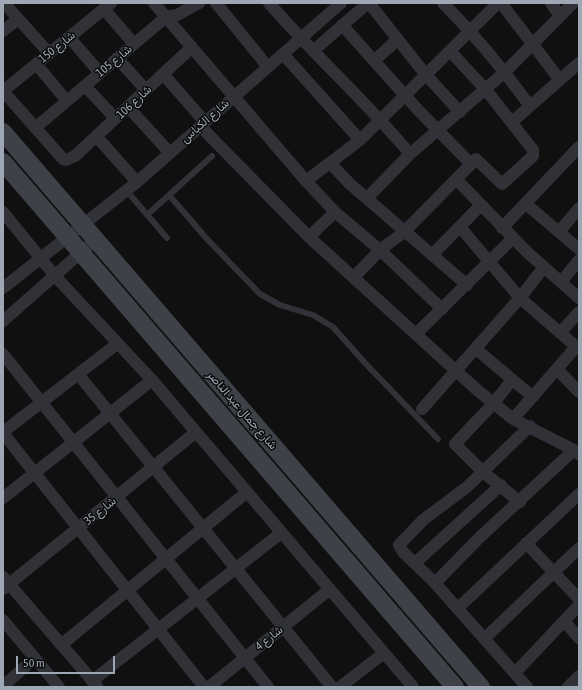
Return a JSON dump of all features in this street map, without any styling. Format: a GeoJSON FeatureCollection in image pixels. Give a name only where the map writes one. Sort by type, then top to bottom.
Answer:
{"type":"FeatureCollection","features":[{"type":"Feature","properties":{"kind":"main road","name":"شارع جمال عبد الناصر"},"geometry":{"type":"LineString","coordinates":[[3,132],[481,687]]}},
{"type":"Feature","properties":{"kind":"main road","name":"شارع جمال عبد الناصر"},"geometry":{"type":"LineString","coordinates":[[3,162],[455,687]]}},
{"type":"Feature","properties":{"kind":"street"},"geometry":{"type":"LineString","coordinates":[[154,3],[306,181],[335,212],[380,250],[442,309]]}},
{"type":"Feature","properties":{"kind":"street","name":"شارع 105"},"geometry":{"type":"LineString","coordinates":[[35,128],[166,17],[177,15],[198,3]]}},
{"type":"Feature","properties":{"kind":"street"},"geometry":{"type":"LineString","coordinates":[[216,3],[268,67]]}},
{"type":"Feature","properties":{"kind":"street"},"geometry":{"type":"LineString","coordinates":[[269,3],[300,39],[380,120],[410,154]]}},
{"type":"Feature","properties":{"kind":"street","name":"شارع الكباس"},"geometry":{"type":"LineString","coordinates":[[5,282],[40,258],[137,182],[340,3]]}},
{"type":"Feature","properties":{"kind":"street"},"geometry":{"type":"LineString","coordinates":[[312,51],[368,3],[426,75],[460,112]]}},
{"type":"Feature","properties":{"kind":"street"},"geometry":{"type":"LineString","coordinates":[[443,3],[506,72],[530,106]]}},
{"type":"Feature","properties":{"kind":"street"},"geometry":{"type":"LineString","coordinates":[[306,181],[360,140],[499,3],[533,43],[560,80]]}},
{"type":"Feature","properties":{"kind":"street"},"geometry":{"type":"LineString","coordinates":[[551,3],[560,16]]}},
{"type":"Feature","properties":{"kind":"street"},"geometry":{"type":"LineString","coordinates":[[367,198],[437,129],[460,112],[506,72],[573,3]]}},
{"type":"Feature","properties":{"kind":"street"},"geometry":{"type":"LineString","coordinates":[[6,4],[50,53]]}},
{"type":"Feature","properties":{"kind":"street"},"geometry":{"type":"LineString","coordinates":[[107,6],[134,44]]}},
{"type":"Feature","properties":{"kind":"street","name":"شارع 150"},"geometry":{"type":"LineString","coordinates":[[3,91],[107,6]]}},
{"type":"Feature","properties":{"kind":"street"},"geometry":{"type":"LineString","coordinates":[[3,31],[18,19]]}},
{"type":"Feature","properties":{"kind":"street"},"geometry":{"type":"LineString","coordinates":[[342,26],[471,164]]}},
{"type":"Feature","properties":{"kind":"street"},"geometry":{"type":"LineString","coordinates":[[69,37],[100,73]]}},
{"type":"Feature","properties":{"kind":"street"},"geometry":{"type":"LineString","coordinates":[[375,60],[398,39]]}},
{"type":"Feature","properties":{"kind":"street","name":"شارع 106"},"geometry":{"type":"LineString","coordinates":[[35,128],[63,159],[66,160],[75,156],[192,47]]}},
{"type":"Feature","properties":{"kind":"street"},"geometry":{"type":"LineString","coordinates":[[354,277],[380,250],[404,232],[476,159],[502,184],[533,156],[534,152],[512,122],[486,90],[450,51]]}},
{"type":"Feature","properties":{"kind":"street"},"geometry":{"type":"LineString","coordinates":[[283,54],[360,140]]}},
{"type":"Feature","properties":{"kind":"street"},"geometry":{"type":"LineString","coordinates":[[118,58],[146,90]]}},
{"type":"Feature","properties":{"kind":"street"},"geometry":{"type":"LineString","coordinates":[[36,64],[67,101]]}},
{"type":"Feature","properties":{"kind":"street"},"geometry":{"type":"LineString","coordinates":[[512,122],[579,64]]}},
{"type":"Feature","properties":{"kind":"street"},"geometry":{"type":"LineString","coordinates":[[163,74],[203,124],[309,237],[456,372],[493,404],[514,419],[530,426],[577,452],[480,537],[435,583]]}},
{"type":"Feature","properties":{"kind":"street"},"geometry":{"type":"LineString","coordinates":[[85,86],[116,118]]}},
{"type":"Feature","properties":{"kind":"street"},"geometry":{"type":"LineString","coordinates":[[3,91],[35,128]]}},
{"type":"Feature","properties":{"kind":"street"},"geometry":{"type":"LineString","coordinates":[[128,107],[170,153]]}},
{"type":"Feature","properties":{"kind":"street"},"geometry":{"type":"LineString","coordinates":[[96,136],[137,182]]}},
{"type":"Feature","properties":{"kind":"street"},"geometry":{"type":"LineString","coordinates":[[502,228],[579,147]]}},
{"type":"Feature","properties":{"kind":"street"},"geometry":{"type":"LineString","coordinates":[[330,163],[404,232],[466,285]]}},
{"type":"Feature","properties":{"kind":"street"},"geometry":{"type":"LineString","coordinates":[[456,180],[502,228],[579,298]]}},
{"type":"Feature","properties":{"kind":"street"},"geometry":{"type":"LineString","coordinates":[[526,204],[579,249]]}},
{"type":"Feature","properties":{"kind":"street"},"geometry":{"type":"LineString","coordinates":[[432,255],[481,205]]}},
{"type":"Feature","properties":{"kind":"street"},"geometry":{"type":"LineString","coordinates":[[559,232],[579,208]]}},
{"type":"Feature","properties":{"kind":"street"},"geometry":{"type":"LineString","coordinates":[[309,237],[335,212]]}},
{"type":"Feature","properties":{"kind":"street"},"geometry":{"type":"LineString","coordinates":[[4,215],[55,276],[152,380],[280,533],[330,589],[413,687]]}},
{"type":"Feature","properties":{"kind":"street"},"geometry":{"type":"LineString","coordinates":[[460,227],[520,298],[578,348],[557,369],[514,419]]}},
{"type":"Feature","properties":{"kind":"street"},"geometry":{"type":"LineString","coordinates":[[416,334],[513,238]]}},
{"type":"Feature","properties":{"kind":"street"},"geometry":{"type":"LineString","coordinates":[[3,321],[95,240]]}},
{"type":"Feature","properties":{"kind":"street"},"geometry":{"type":"LineString","coordinates":[[561,282],[579,260]]}},
{"type":"Feature","properties":{"kind":"street"},"geometry":{"type":"LineString","coordinates":[[422,409],[520,298],[544,267]]}},
{"type":"Feature","properties":{"kind":"street"},"geometry":{"type":"LineString","coordinates":[[560,333],[579,312]]}},
{"type":"Feature","properties":{"kind":"street"},"geometry":{"type":"LineString","coordinates":[[118,344],[3,432],[204,687]]}},
{"type":"Feature","properties":{"kind":"street"},"geometry":{"type":"LineString","coordinates":[[476,349],[533,397]]}},
{"type":"Feature","properties":{"kind":"street"},"geometry":{"type":"LineString","coordinates":[[3,354],[268,687]]}},
{"type":"Feature","properties":{"kind":"street"},"geometry":{"type":"LineString","coordinates":[[557,369],[579,392]]}},
{"type":"Feature","properties":{"kind":"street"},"geometry":{"type":"LineString","coordinates":[[78,374],[332,687]]}},
{"type":"Feature","properties":{"kind":"street"},"geometry":{"type":"LineString","coordinates":[[3,498],[152,380]]}},
{"type":"Feature","properties":{"kind":"street"},"geometry":{"type":"LineString","coordinates":[[512,380],[493,404],[455,444],[483,472],[501,485],[520,502]]}},
{"type":"Feature","properties":{"kind":"street"},"geometry":{"type":"LineString","coordinates":[[527,687],[435,583],[399,548],[400,543],[423,520],[467,487],[530,426]]}},
{"type":"Feature","properties":{"kind":"street","name":"شارع 35"},"geometry":{"type":"LineString","coordinates":[[5,584],[79,528],[196,432]]}},
{"type":"Feature","properties":{"kind":"street"},"geometry":{"type":"LineString","coordinates":[[415,563],[501,485]]}},
{"type":"Feature","properties":{"kind":"street"},"geometry":{"type":"LineString","coordinates":[[61,645],[247,492]]}},
{"type":"Feature","properties":{"kind":"street"},"geometry":{"type":"LineString","coordinates":[[458,608],[579,494]]}},
{"type":"Feature","properties":{"kind":"street"},"geometry":{"type":"LineString","coordinates":[[5,584],[95,684],[158,629],[280,533]]}},
{"type":"Feature","properties":{"kind":"street"},"geometry":{"type":"LineString","coordinates":[[526,543],[579,599]]}},
{"type":"Feature","properties":{"kind":"street"},"geometry":{"type":"LineString","coordinates":[[484,639],[579,548]]}},
{"type":"Feature","properties":{"kind":"street","name":"شارع 4"},"geometry":{"type":"LineString","coordinates":[[209,687],[330,589]]}},
{"type":"Feature","properties":{"kind":"street"},"geometry":{"type":"LineString","coordinates":[[515,673],[579,605]]}},
{"type":"Feature","properties":{"kind":"street"},"geometry":{"type":"LineString","coordinates":[[3,620],[59,687]]}},
{"type":"Feature","properties":{"kind":"street"},"geometry":{"type":"LineString","coordinates":[[564,621],[579,638]]}},
{"type":"Feature","properties":{"kind":"street"},"geometry":{"type":"LineString","coordinates":[[340,687],[384,653]]}},
{"type":"Feature","properties":{"kind":"street"},"geometry":{"type":"LineString","coordinates":[[3,686],[35,658]]}},
{"type":"Feature","properties":{"kind":"street"},"geometry":{"type":"LineString","coordinates":[[568,687],[579,676]]}},
{"type":"Feature","properties":{"kind":"lane"},"geometry":{"type":"LineString","coordinates":[[147,215],[212,156]]}},
{"type":"Feature","properties":{"kind":"lane"},"geometry":{"type":"LineString","coordinates":[[126,190],[167,238]]}},
{"type":"Feature","properties":{"kind":"lane"},"geometry":{"type":"LineString","coordinates":[[169,195],[217,250],[260,294],[280,305],[313,314],[333,327],[366,364],[438,439]]}}]}
